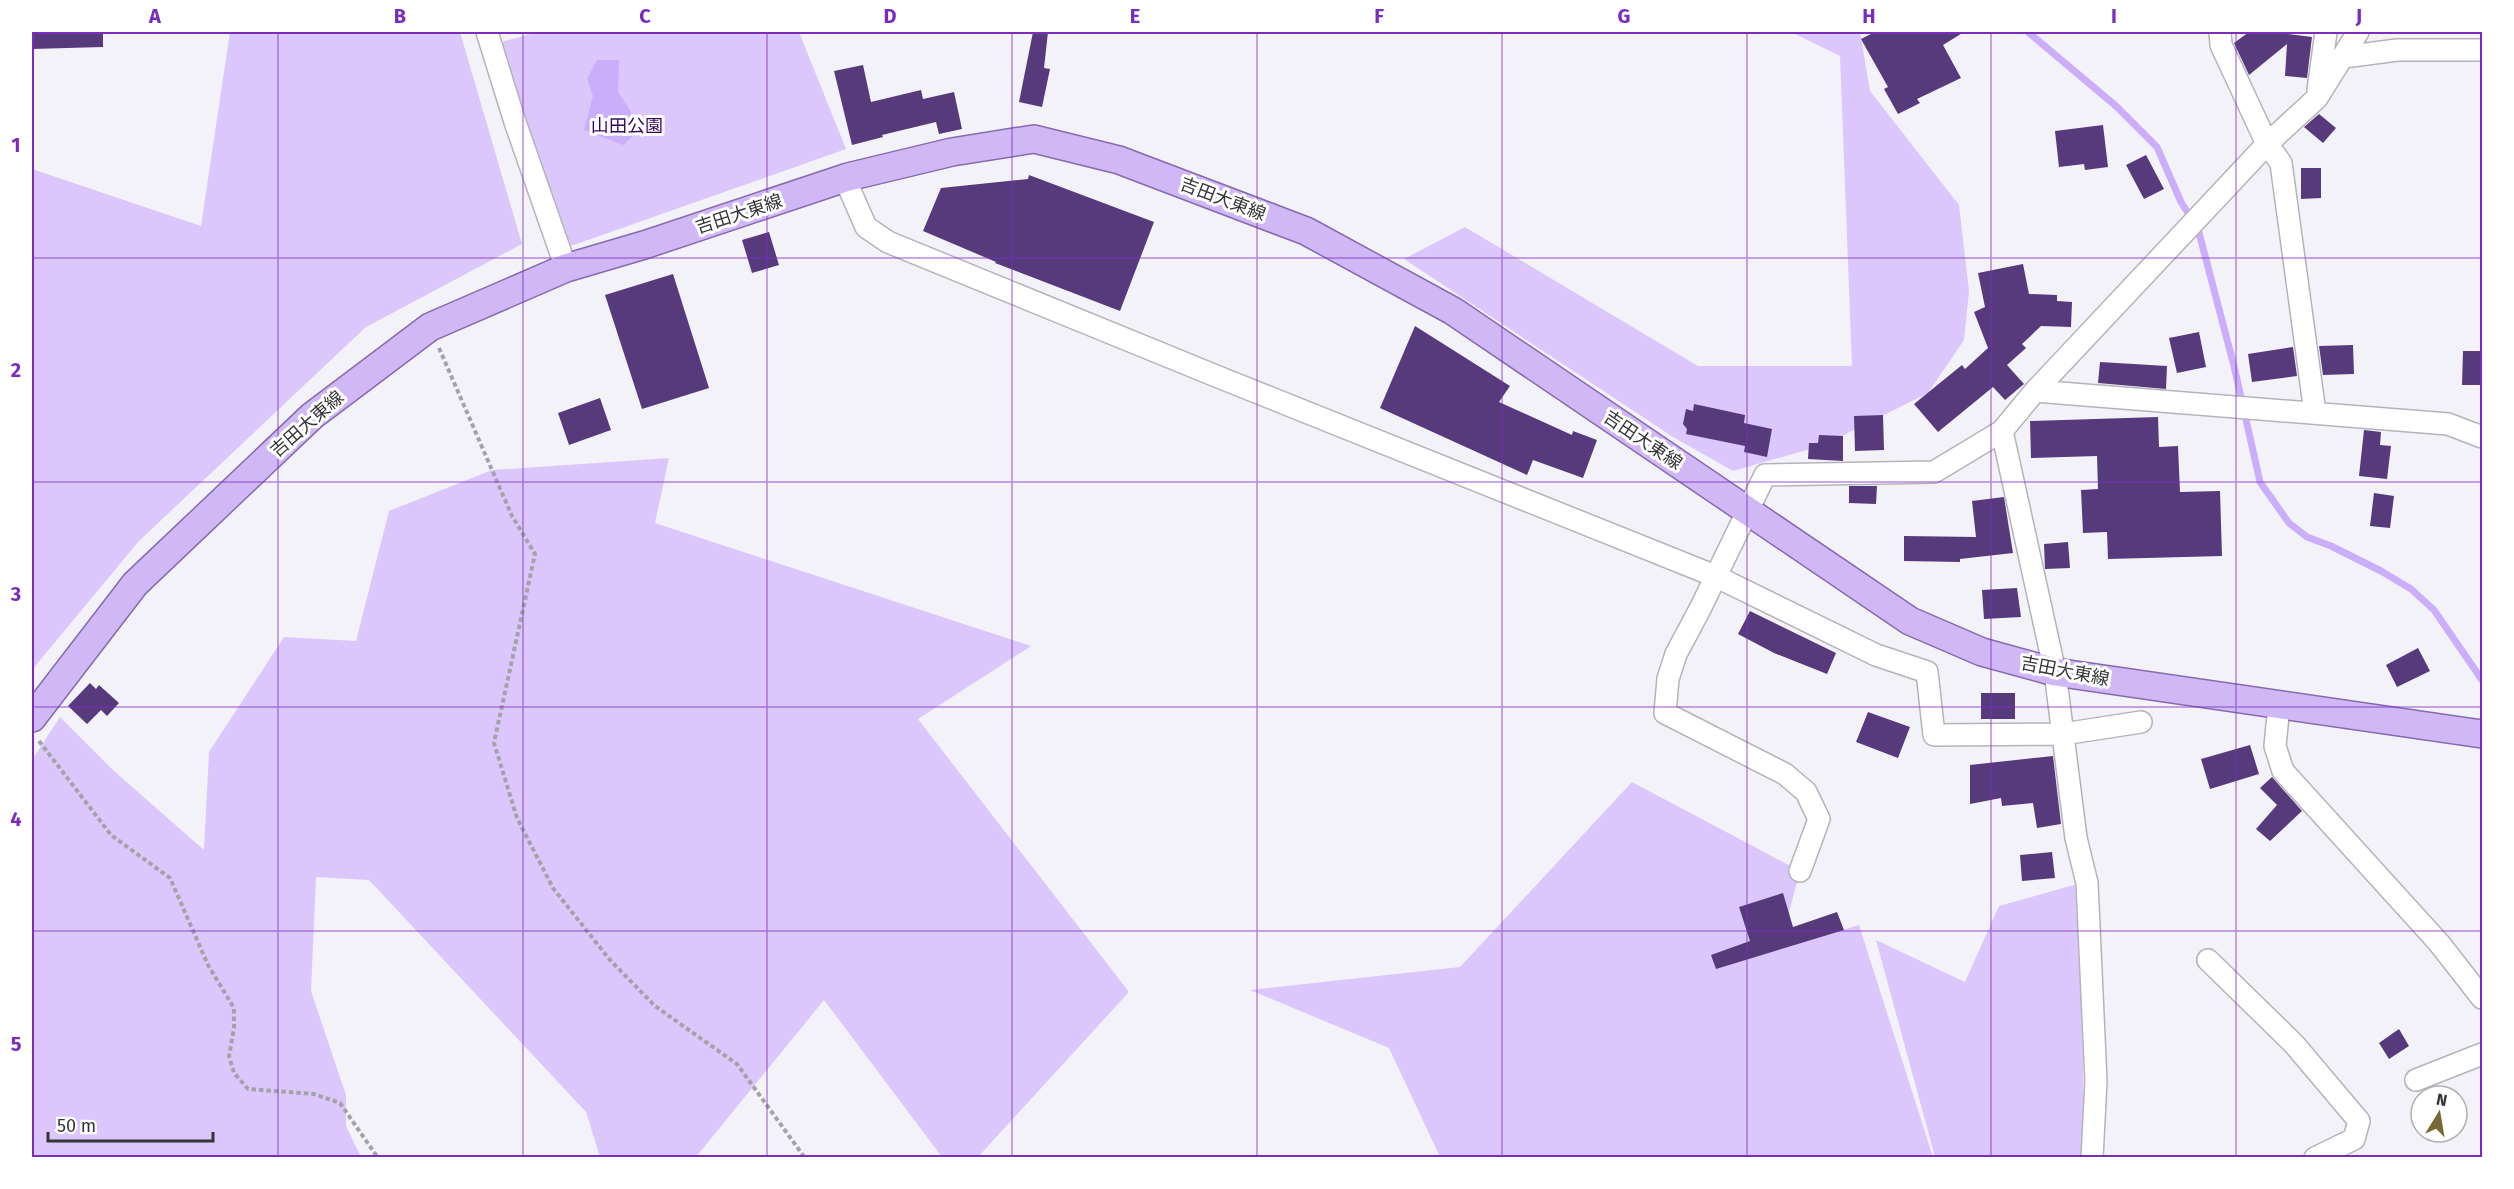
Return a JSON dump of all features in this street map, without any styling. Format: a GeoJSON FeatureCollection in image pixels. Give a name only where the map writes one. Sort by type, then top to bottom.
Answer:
{"type":"FeatureCollection","features":[{"type":"Feature","properties":{"kind":"main road","name":"吉田大東線"},"geometry":{"type":"LineString","coordinates":[[35,729],[135,584],[312,416],[430,327],[566,268],[845,179],[952,152],[1034,139],[1130,164],[1306,231],[1454,311],[1911,621],[1982,652],[2055,672],[2482,734]]}},
{"type":"Feature","properties":{"kind":"street"},"geometry":{"type":"LineString","coordinates":[[487,32],[515,122],[566,268]]}},
{"type":"Feature","properties":{"kind":"street"},"geometry":{"type":"LineString","coordinates":[[2220,32],[2221,45],[2267,144],[2281,164],[2314,413]]}},
{"type":"Feature","properties":{"kind":"street"},"geometry":{"type":"LineString","coordinates":[[2317,98],[2326,32]]}},
{"type":"Feature","properties":{"kind":"street"},"geometry":{"type":"LineString","coordinates":[[1800,871],[1819,819],[1806,792],[1785,774],[1665,713],[1668,679],[1676,654],[1765,475],[1934,472],[2002,431],[2035,391],[2267,144],[2317,98],[2358,32]]}},
{"type":"Feature","properties":{"kind":"street"},"geometry":{"type":"LineString","coordinates":[[2344,57],[2397,50],[2482,50]]}},
{"type":"Feature","properties":{"kind":"street"},"geometry":{"type":"LineString","coordinates":[[845,179],[866,227],[888,242],[1715,576],[1876,655],[1927,672],[1934,735],[2063,734],[2141,722]]}},
{"type":"Feature","properties":{"kind":"street"},"geometry":{"type":"LineString","coordinates":[[2035,391],[2448,424],[2482,437]]}},
{"type":"Feature","properties":{"kind":"street"},"geometry":{"type":"LineString","coordinates":[[2002,431],[2055,672],[2076,838],[2087,882],[2096,1081],[2092,1158]]}},
{"type":"Feature","properties":{"kind":"street"},"geometry":{"type":"LineString","coordinates":[[2279,705],[2275,746],[2283,771],[2439,944],[2482,998]]}},
{"type":"Feature","properties":{"kind":"street"},"geometry":{"type":"LineString","coordinates":[[2208,960],[2294,1044],[2359,1121],[2354,1139],[2315,1158]]}},
{"type":"Feature","properties":{"kind":"street"},"geometry":{"type":"LineString","coordinates":[[2416,1080],[2482,1054]]}},
{"type":"Feature","properties":{"kind":"path"},"geometry":{"type":"LineString","coordinates":[[430,327],[512,516],[535,554],[494,742],[517,818],[553,888],[610,960],[656,1006],[736,1064],[805,1158]]}},
{"type":"Feature","properties":{"kind":"path"},"geometry":{"type":"LineString","coordinates":[[35,729],[111,835],[170,878],[208,965],[234,1008],[234,1028],[229,1056],[234,1073],[248,1089],[314,1094],[340,1103],[378,1158]]}},
{"type":"Feature","properties":{"kind":"green space"},"geometry":{"type":"Polygon","coordinates":[[[230,32],[460,32],[522,244],[366,327],[138,542],[32,670],[32,169],[201,226],[230,32]]]}},
{"type":"Feature","properties":{"kind":"green space","name":"山田公園"},"geometry":{"type":"Polygon","coordinates":[[[538,32],[799,32],[846,149],[571,246],[495,44],[538,32]]]}},
{"type":"Feature","properties":{"kind":"green space"},"geometry":{"type":"Polygon","coordinates":[[[1791,32],[1860,32],[1870,91],[1959,205],[1969,291],[1964,340],[1928,393],[1824,445],[1733,471],[1673,437],[1404,259],[1465,227],[1698,366],[1852,366],[1840,56],[1791,32]]]}},
{"type":"Feature","properties":{"kind":"green space"},"geometry":{"type":"Polygon","coordinates":[[[669,458],[655,523],[1031,646],[918,719],[1129,992],[978,1157],[942,1157],[824,1000],[696,1157],[600,1157],[586,1112],[369,880],[316,877],[311,991],[346,1095],[346,1126],[361,1157],[32,1157],[32,760],[60,717],[114,771],[204,850],[209,752],[284,637],[356,641],[389,511],[492,470],[669,458]]]}},
{"type":"Feature","properties":{"kind":"green space"},"geometry":{"type":"Polygon","coordinates":[[[1632,782],[1800,871],[1782,948],[1859,925],[1933,1157],[1440,1157],[1389,1048],[1250,990],[1460,967],[1632,782]]]}},
{"type":"Feature","properties":{"kind":"green space"},"geometry":{"type":"Polygon","coordinates":[[[2081,883],[2084,1157],[1935,1157],[1876,940],[1965,982],[1999,906],[2081,883]]]}},
{"type":"Feature","properties":{"kind":"shaded area"},"geometry":{"type":"Polygon","coordinates":[[[597,60],[619,60],[618,92],[630,110],[637,132],[623,145],[584,130],[593,96],[587,79],[597,60]]]}},
{"type":"Feature","properties":{"kind":"building"},"geometry":{"type":"Polygon","coordinates":[[[32,32],[103,32],[103,47],[32,49],[32,32]]]}},
{"type":"Feature","properties":{"kind":"building"},"geometry":{"type":"Polygon","coordinates":[[[1033,32],[1048,32],[1044,68],[1050,69],[1042,107],[1019,102],[1033,32]]]}},
{"type":"Feature","properties":{"kind":"building"},"geometry":{"type":"Polygon","coordinates":[[[1875,32],[1964,32],[1943,45],[1961,78],[1917,99],[1920,103],[1898,114],[1884,89],[1888,87],[1861,39],[1875,32]]]}},
{"type":"Feature","properties":{"kind":"building"},"geometry":{"type":"Polygon","coordinates":[[[2249,32],[2272,32],[2312,37],[2307,78],[2285,76],[2287,44],[2249,75],[2234,43],[2249,32]]]}},
{"type":"Feature","properties":{"kind":"building"},"geometry":{"type":"Polygon","coordinates":[[[863,65],[871,102],[921,90],[923,99],[954,92],[962,129],[939,134],[936,122],[852,145],[834,71],[863,65]]]}},
{"type":"Feature","properties":{"kind":"building"},"geometry":{"type":"Polygon","coordinates":[[[2319,114],[2336,128],[2323,143],[2304,127],[2319,114]]]}},
{"type":"Feature","properties":{"kind":"building"},"geometry":{"type":"Polygon","coordinates":[[[2103,125],[2108,167],[2085,170],[2084,164],[2059,167],[2055,131],[2103,125]]]}},
{"type":"Feature","properties":{"kind":"building"},"geometry":{"type":"Polygon","coordinates":[[[2146,155],[2164,189],[2144,199],[2126,165],[2146,155]]]}},
{"type":"Feature","properties":{"kind":"building"},"geometry":{"type":"Polygon","coordinates":[[[2301,168],[2321,168],[2321,198],[2301,199],[2301,168]]]}},
{"type":"Feature","properties":{"kind":"building"},"geometry":{"type":"Polygon","coordinates":[[[1029,175],[1154,222],[1120,311],[995,263],[923,231],[941,188],[1028,179],[1029,175]]]}},
{"type":"Feature","properties":{"kind":"building"},"geometry":{"type":"Polygon","coordinates":[[[769,232],[779,265],[752,273],[742,240],[769,232]]]}},
{"type":"Feature","properties":{"kind":"building"},"geometry":{"type":"Polygon","coordinates":[[[2023,264],[2029,294],[2057,295],[2057,301],[2072,302],[2071,327],[2041,326],[2022,344],[2026,348],[2007,365],[2024,384],[2005,400],[1993,387],[1938,432],[1914,404],[1962,365],[1965,369],[1988,348],[1974,312],[1985,307],[1978,273],[2023,264]]]}},
{"type":"Feature","properties":{"kind":"building"},"geometry":{"type":"Polygon","coordinates":[[[673,274],[709,388],[642,409],[605,295],[673,274]]]}},
{"type":"Feature","properties":{"kind":"building"},"geometry":{"type":"Polygon","coordinates":[[[1415,326],[1510,386],[1499,402],[1572,435],[1573,431],[1597,440],[1583,478],[1533,460],[1527,475],[1380,408],[1415,326]]]}},
{"type":"Feature","properties":{"kind":"building"},"geometry":{"type":"Polygon","coordinates":[[[2199,332],[2206,367],[2177,373],[2169,338],[2199,332]]]}},
{"type":"Feature","properties":{"kind":"building"},"geometry":{"type":"Polygon","coordinates":[[[2353,345],[2354,374],[2323,375],[2319,346],[2353,345]]]}},
{"type":"Feature","properties":{"kind":"building"},"geometry":{"type":"Polygon","coordinates":[[[2293,347],[2297,376],[2252,382],[2248,354],[2293,347]]]}},
{"type":"Feature","properties":{"kind":"building"},"geometry":{"type":"Polygon","coordinates":[[[2463,351],[2482,351],[2482,385],[2462,385],[2463,351]]]}},
{"type":"Feature","properties":{"kind":"building"},"geometry":{"type":"Polygon","coordinates":[[[2100,362],[2167,366],[2166,389],[2098,383],[2100,362]]]}},
{"type":"Feature","properties":{"kind":"building"},"geometry":{"type":"Polygon","coordinates":[[[600,398],[611,430],[569,445],[558,413],[600,398]]]}},
{"type":"Feature","properties":{"kind":"building"},"geometry":{"type":"Polygon","coordinates":[[[1694,404],[1745,415],[1744,423],[1772,429],[1767,457],[1744,452],[1745,446],[1686,434],[1687,429],[1683,424],[1686,409],[1693,411],[1694,404]]]}},
{"type":"Feature","properties":{"kind":"building"},"geometry":{"type":"Polygon","coordinates":[[[1883,415],[1884,450],[1855,451],[1854,416],[1883,415]]]}},
{"type":"Feature","properties":{"kind":"building"},"geometry":{"type":"Polygon","coordinates":[[[2158,417],[2159,447],[2178,446],[2180,492],[2220,491],[2222,556],[2108,559],[2107,532],[2083,533],[2081,490],[2098,489],[2097,456],[2031,458],[2030,421],[2158,417]]]}},
{"type":"Feature","properties":{"kind":"building"},"geometry":{"type":"Polygon","coordinates":[[[2364,430],[2381,432],[2380,445],[2391,446],[2387,479],[2359,476],[2364,430]]]}},
{"type":"Feature","properties":{"kind":"building"},"geometry":{"type":"Polygon","coordinates":[[[1819,435],[1843,436],[1843,461],[1808,459],[1809,443],[1818,443],[1819,435]]]}},
{"type":"Feature","properties":{"kind":"building"},"geometry":{"type":"Polygon","coordinates":[[[1849,486],[1877,486],[1876,504],[1849,503],[1849,486]]]}},
{"type":"Feature","properties":{"kind":"building"},"geometry":{"type":"Polygon","coordinates":[[[2374,493],[2394,496],[2390,528],[2370,526],[2374,493]]]}},
{"type":"Feature","properties":{"kind":"building"},"geometry":{"type":"Polygon","coordinates":[[[2004,497],[2013,553],[1960,559],[1960,562],[1904,561],[1904,536],[1976,537],[1972,501],[2004,497]]]}},
{"type":"Feature","properties":{"kind":"building"},"geometry":{"type":"Polygon","coordinates":[[[2068,542],[2070,568],[2045,569],[2044,544],[2068,542]]]}},
{"type":"Feature","properties":{"kind":"building"},"geometry":{"type":"Polygon","coordinates":[[[2017,588],[2021,617],[1984,619],[1982,590],[2017,588]]]}},
{"type":"Feature","properties":{"kind":"building"},"geometry":{"type":"Polygon","coordinates":[[[1750,611],[1836,653],[1827,674],[1774,653],[1738,634],[1750,611]]]}},
{"type":"Feature","properties":{"kind":"building"},"geometry":{"type":"Polygon","coordinates":[[[2418,648],[2430,671],[2397,687],[2386,665],[2418,648]]]}},
{"type":"Feature","properties":{"kind":"building"},"geometry":{"type":"Polygon","coordinates":[[[90,683],[96,689],[99,685],[119,703],[107,716],[101,710],[87,724],[68,706],[90,683]]]}},
{"type":"Feature","properties":{"kind":"building"},"geometry":{"type":"Polygon","coordinates":[[[1981,693],[2015,693],[2015,719],[1981,719],[1981,693]]]}},
{"type":"Feature","properties":{"kind":"building"},"geometry":{"type":"Polygon","coordinates":[[[1868,712],[1910,727],[1898,758],[1856,742],[1868,712]]]}},
{"type":"Feature","properties":{"kind":"building"},"geometry":{"type":"Polygon","coordinates":[[[2250,745],[2259,774],[2210,789],[2201,759],[2250,745]]]}},
{"type":"Feature","properties":{"kind":"building"},"geometry":{"type":"Polygon","coordinates":[[[2053,756],[2061,824],[2037,828],[2033,803],[2002,806],[2001,798],[1970,804],[1970,765],[2053,756]]]}},
{"type":"Feature","properties":{"kind":"building"},"geometry":{"type":"Polygon","coordinates":[[[2272,777],[2302,811],[2270,841],[2256,829],[2277,805],[2260,788],[2272,777]]]}},
{"type":"Feature","properties":{"kind":"building"},"geometry":{"type":"Polygon","coordinates":[[[2052,852],[2055,878],[2022,881],[2020,855],[2052,852]]]}},
{"type":"Feature","properties":{"kind":"building"},"geometry":{"type":"Polygon","coordinates":[[[1783,893],[1793,927],[1837,912],[1844,930],[1716,969],[1711,955],[1750,941],[1739,907],[1783,893]]]}},
{"type":"Feature","properties":{"kind":"building"},"geometry":{"type":"Polygon","coordinates":[[[2399,1029],[2409,1046],[2389,1059],[2379,1043],[2399,1029]]]}},
{"type":"Feature","properties":{"kind":"waterway"},"geometry":{"type":"LineString","coordinates":[[2028,32],[2116,106],[2157,147],[2181,202],[2198,229],[2234,366],[2260,482],[2289,523],[2307,537],[2331,546],[2411,589],[2434,610],[2482,680]]}}]}
